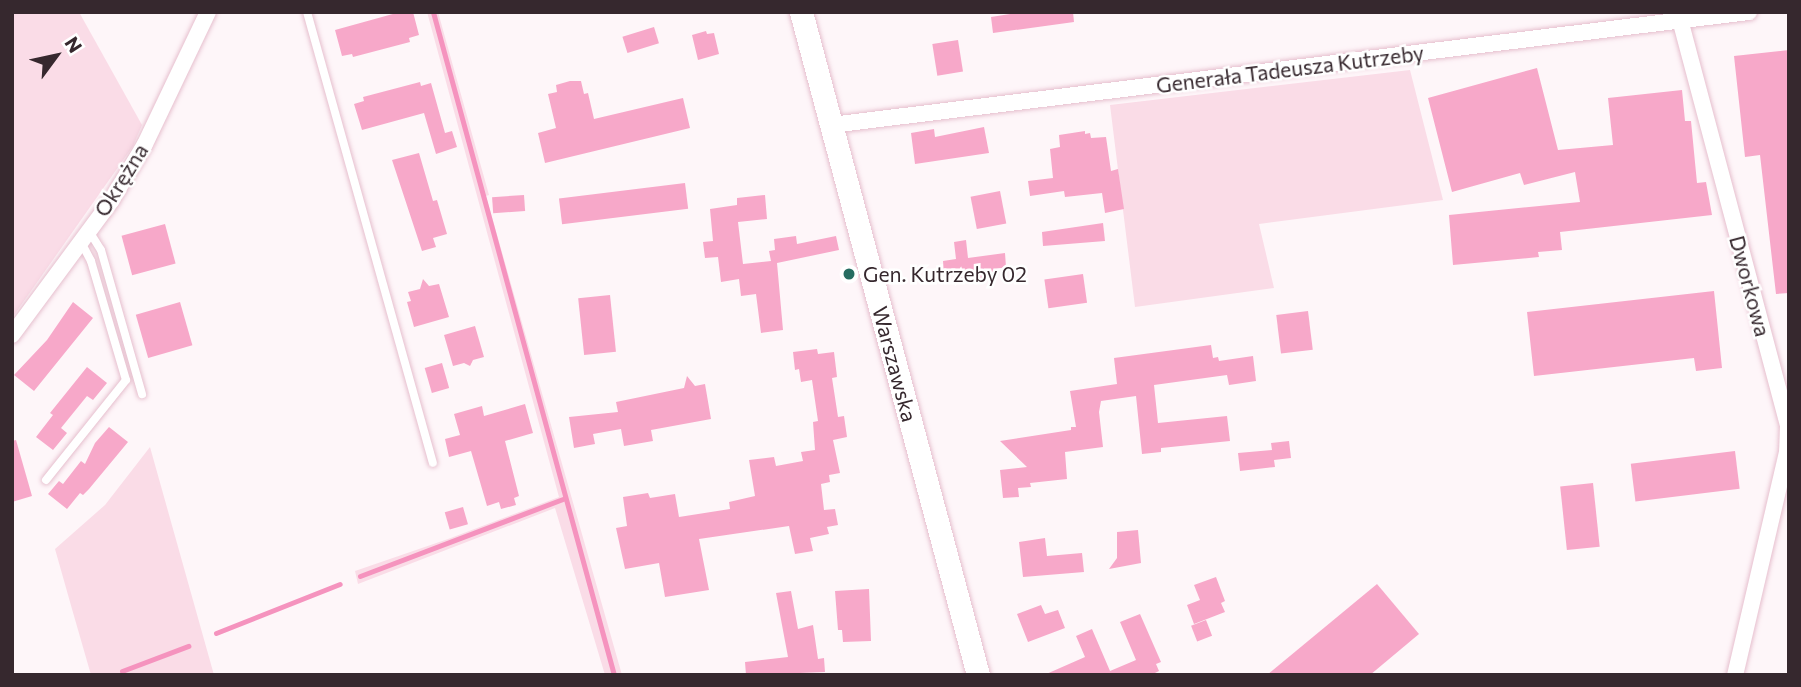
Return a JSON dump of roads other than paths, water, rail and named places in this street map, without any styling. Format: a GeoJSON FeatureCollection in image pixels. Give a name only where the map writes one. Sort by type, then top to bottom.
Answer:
{"type":"FeatureCollection","features":[{"type":"Feature","properties":{"kind":"main road","name":"Warszawska"},"geometry":{"type":"LineString","coordinates":[[801,12],[978,675]]}},
{"type":"Feature","properties":{"kind":"street","name":"Okrężna"},"geometry":{"type":"LineString","coordinates":[[12,335],[85,237],[145,144],[208,12]]}},
{"type":"Feature","properties":{"kind":"street","name":"Generała Tadeusza Kutrzeby"},"geometry":{"type":"LineString","coordinates":[[831,125],[1679,16],[1749,12]]}},
{"type":"Feature","properties":{"kind":"street","name":"Dworkowa"},"geometry":{"type":"LineString","coordinates":[[1679,16],[1788,426],[1787,452],[1735,675]]}},
{"type":"Feature","properties":{"kind":"lane"},"geometry":{"type":"LineString","coordinates":[[307,12],[433,463]]}},
{"type":"Feature","properties":{"kind":"lane"},"geometry":{"type":"LineString","coordinates":[[85,237],[101,250],[142,394]]}},
{"type":"Feature","properties":{"kind":"lane"},"geometry":{"type":"LineString","coordinates":[[46,480],[126,380],[85,237]]}},
{"type":"Feature","properties":{"kind":"waterway"},"geometry":{"type":"LineString","coordinates":[[433,12],[614,675]]}},
{"type":"Feature","properties":{"kind":"waterway"},"geometry":{"type":"LineString","coordinates":[[360,576],[565,498]]}},
{"type":"Feature","properties":{"kind":"waterway"},"geometry":{"type":"LineString","coordinates":[[216,633],[340,584]]}},
{"type":"Feature","properties":{"kind":"waterway"},"geometry":{"type":"LineString","coordinates":[[122,671],[188,646]]}},
{"type":"Feature","properties":{"kind":"place","name":"Gen. Kutrzeby 02"},"geometry":{"type":"Point","coordinates":[849,274]}}]}
